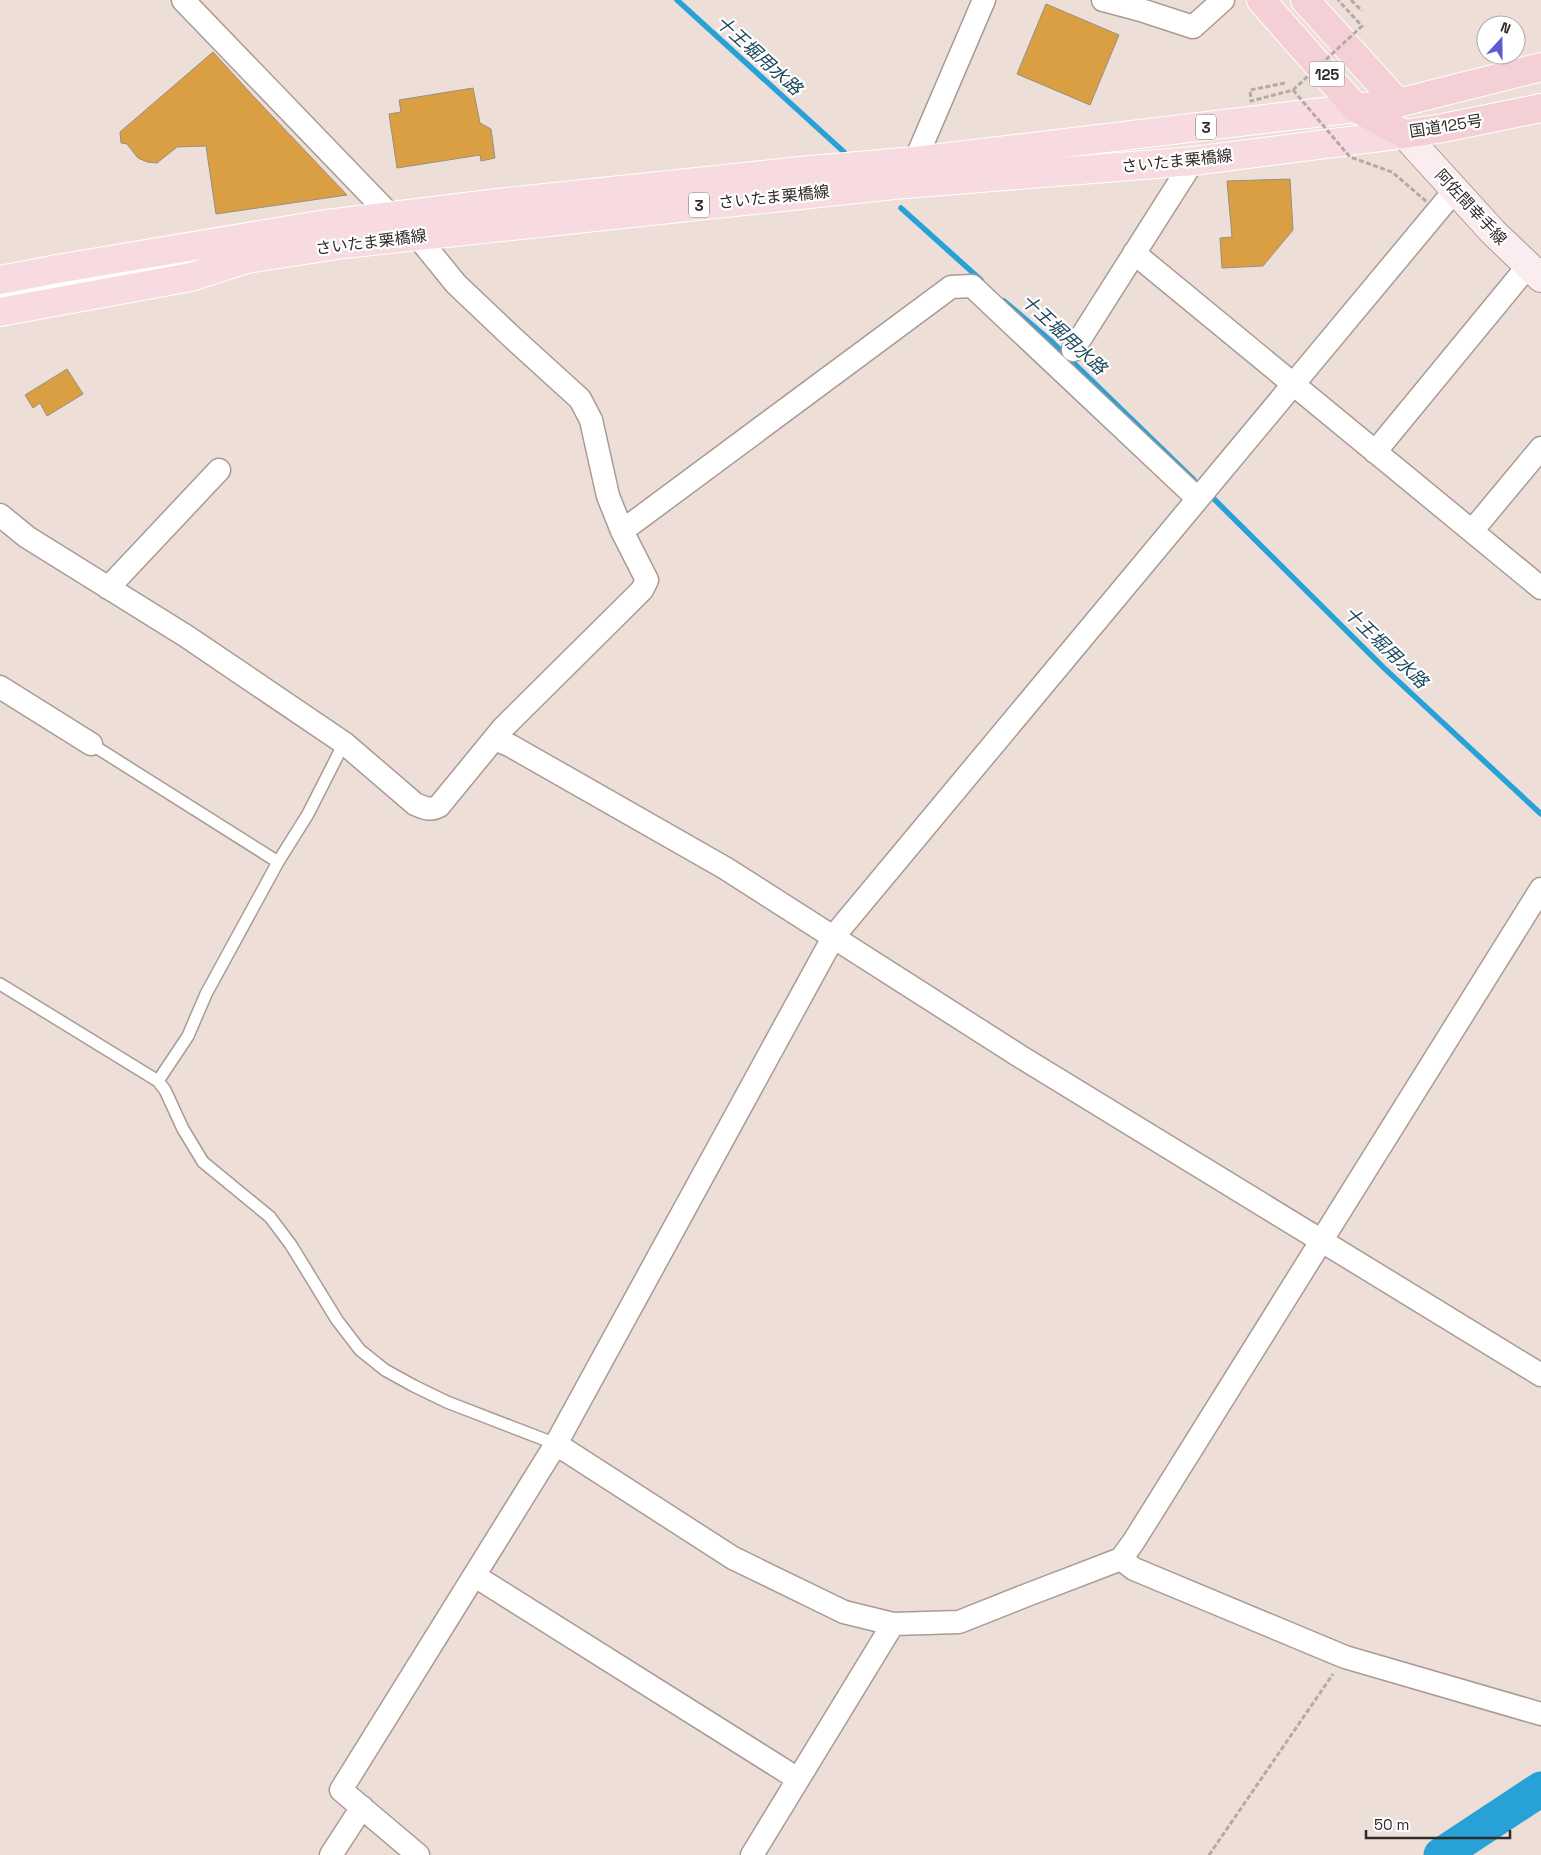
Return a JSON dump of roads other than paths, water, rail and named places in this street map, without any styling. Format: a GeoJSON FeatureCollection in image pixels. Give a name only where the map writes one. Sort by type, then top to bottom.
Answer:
{"type":"FeatureCollection","features":[{"type":"Feature","properties":{"kind":"highway","name":"国道125号"},"geometry":{"type":"LineString","coordinates":[[1260,0],[1356,108],[1404,134],[1541,108]]}},
{"type":"Feature","properties":{"kind":"highway","name":"国道125号"},"geometry":{"type":"LineString","coordinates":[[1306,0],[1398,103]]}},
{"type":"Feature","properties":{"kind":"highway","name":"国道125号"},"geometry":{"type":"LineString","coordinates":[[1356,108],[1398,103],[1541,67]]}},
{"type":"Feature","properties":{"kind":"highway"},"geometry":{"type":"LineString","coordinates":[[1398,103],[1404,134]]}},
{"type":"Feature","properties":{"kind":"main road","name":"さいたま栗橋線"},"geometry":{"type":"LineString","coordinates":[[0,280],[319,226],[498,202],[915,160],[1356,108]]}},
{"type":"Feature","properties":{"kind":"main road","name":"さいたま栗橋線"},"geometry":{"type":"LineString","coordinates":[[0,312],[191,277],[247,259],[344,244],[506,225],[894,185],[1193,161],[1404,134]]}},
{"type":"Feature","properties":{"kind":"main road","name":"阿佐間幸手線"},"geometry":{"type":"LineString","coordinates":[[1404,134],[1493,232],[1534,272]]}},
{"type":"Feature","properties":{"kind":"street"},"geometry":{"type":"LineString","coordinates":[[183,0],[391,216]]}},
{"type":"Feature","properties":{"kind":"street"},"geometry":{"type":"LineString","coordinates":[[915,160],[984,0]]}},
{"type":"Feature","properties":{"kind":"street"},"geometry":{"type":"LineString","coordinates":[[1103,0],[1193,27],[1223,0]]}},
{"type":"Feature","properties":{"kind":"street"},"geometry":{"type":"LineString","coordinates":[[1073,350],[1193,161]]}},
{"type":"Feature","properties":{"kind":"street"},"geometry":{"type":"LineString","coordinates":[[418,1855],[341,1790],[556,1444],[834,936],[1455,190]]}},
{"type":"Feature","properties":{"kind":"street"},"geometry":{"type":"LineString","coordinates":[[0,515],[27,537],[186,636],[344,744],[414,804],[423,808],[433,809],[439,806],[510,722],[642,590],[647,580],[622,531],[608,496],[591,420],[580,399],[514,340],[456,284],[417,236]]}},
{"type":"Feature","properties":{"kind":"street"},"geometry":{"type":"LineString","coordinates":[[1134,253],[1541,588]]}},
{"type":"Feature","properties":{"kind":"street"},"geometry":{"type":"LineString","coordinates":[[0,298],[212,260],[247,259]]}},
{"type":"Feature","properties":{"kind":"street"},"geometry":{"type":"LineString","coordinates":[[1376,452],[1534,272]]}},
{"type":"Feature","properties":{"kind":"street"},"geometry":{"type":"LineString","coordinates":[[622,531],[951,286],[972,286],[1197,498]]}},
{"type":"Feature","properties":{"kind":"street"},"geometry":{"type":"LineString","coordinates":[[1472,531],[1541,448]]}},
{"type":"Feature","properties":{"kind":"street"},"geometry":{"type":"LineString","coordinates":[[108,588],[219,470]]}},
{"type":"Feature","properties":{"kind":"street"},"geometry":{"type":"LineString","coordinates":[[0,687],[92,744]]}},
{"type":"Feature","properties":{"kind":"street"},"geometry":{"type":"LineString","coordinates":[[495,739],[725,868],[834,936],[948,1011],[1541,1375]]}},
{"type":"Feature","properties":{"kind":"street"},"geometry":{"type":"LineString","coordinates":[[556,1444],[734,1558],[844,1612],[893,1624],[960,1622],[1121,1560],[1541,889]]}},
{"type":"Feature","properties":{"kind":"street"},"geometry":{"type":"LineString","coordinates":[[1121,1560],[1141,1572],[1345,1657],[1541,1714]]}},
{"type":"Feature","properties":{"kind":"street"},"geometry":{"type":"LineString","coordinates":[[475,1576],[798,1779]]}},
{"type":"Feature","properties":{"kind":"street"},"geometry":{"type":"LineString","coordinates":[[752,1855],[893,1624]]}},
{"type":"Feature","properties":{"kind":"street"},"geometry":{"type":"LineString","coordinates":[[331,1855],[362,1807]]}},
{"type":"Feature","properties":{"kind":"lane"},"geometry":{"type":"LineString","coordinates":[[92,744],[278,862]]}},
{"type":"Feature","properties":{"kind":"lane"},"geometry":{"type":"LineString","coordinates":[[158,1081],[188,1036],[206,994],[278,862],[308,814],[344,744]]}},
{"type":"Feature","properties":{"kind":"lane"},"geometry":{"type":"LineString","coordinates":[[0,984],[158,1081],[165,1090],[183,1129],[203,1162],[270,1217],[291,1245],[336,1320],[360,1350],[385,1370],[447,1402],[556,1444]]}},
{"type":"Feature","properties":{"kind":"waterway","name":"十王堀用水路"},"geometry":{"type":"LineString","coordinates":[[677,0],[844,152]]}},
{"type":"Feature","properties":{"kind":"waterway","name":"十王堀用水路"},"geometry":{"type":"LineString","coordinates":[[901,208],[981,280]]}},
{"type":"Feature","properties":{"kind":"waterway","name":"十王堀用水路"},"geometry":{"type":"LineString","coordinates":[[1004,301],[1051,341],[1194,480]]}},
{"type":"Feature","properties":{"kind":"waterway","name":"十王堀用水路"},"geometry":{"type":"LineString","coordinates":[[1213,498],[1384,668],[1541,814]]}},
{"type":"Feature","properties":{"kind":"waterway"},"geometry":{"type":"LineString","coordinates":[[1441,1855],[1541,1789]]}}]}
